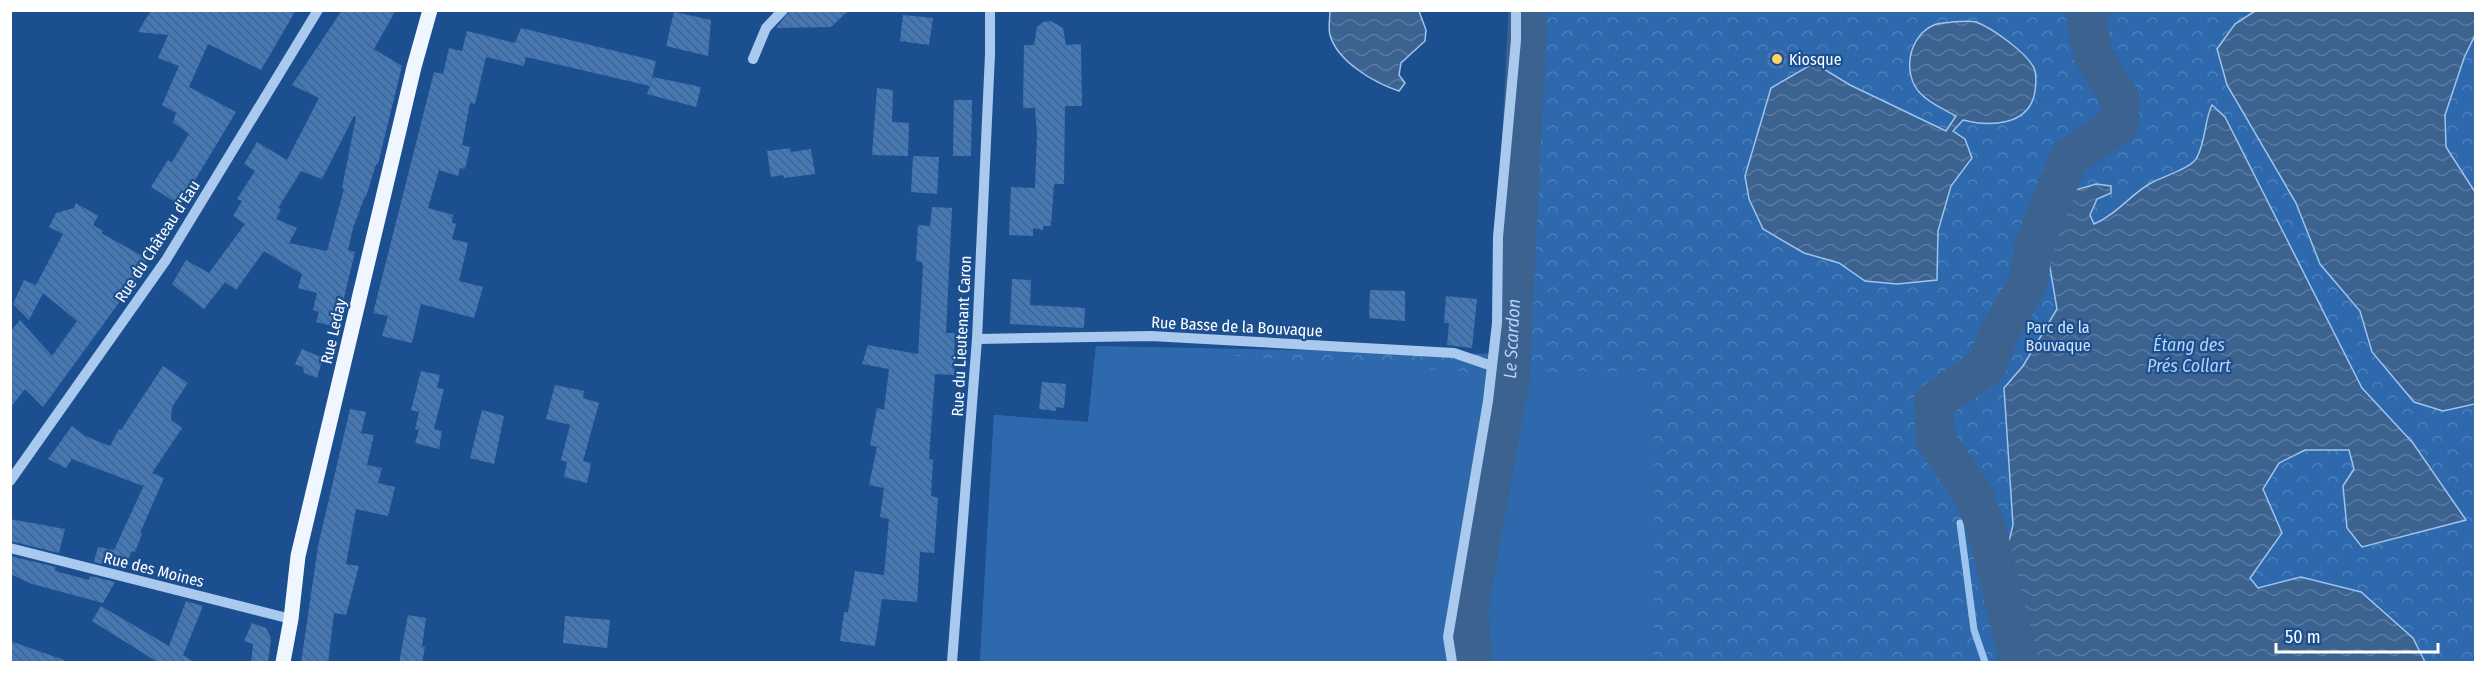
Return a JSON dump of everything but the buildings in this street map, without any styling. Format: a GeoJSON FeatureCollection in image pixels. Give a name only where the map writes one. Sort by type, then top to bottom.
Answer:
{"type":"FeatureCollection","features":[{"type":"Feature","properties":{"kind":"main road","name":"Rue Leday"},"geometry":{"type":"LineString","coordinates":[[283,663],[291,620],[298,556],[414,67],[430,10]]}},
{"type":"Feature","properties":{"kind":"street","name":"Rue du Château d'Eau"},"geometry":{"type":"LineString","coordinates":[[10,481],[166,260],[318,10]]}},
{"type":"Feature","properties":{"kind":"street"},"geometry":{"type":"LineString","coordinates":[[753,59],[766,28],[783,10]]}},
{"type":"Feature","properties":{"kind":"street","name":"Rue du Lieutenant Caron"},"geometry":{"type":"LineString","coordinates":[[952,663],[977,339],[990,10]]}},
{"type":"Feature","properties":{"kind":"street"},"geometry":{"type":"LineString","coordinates":[[1452,663],[1448,637],[1452,606],[1488,401],[1497,324],[1498,237],[1514,73],[1516,10]]}},
{"type":"Feature","properties":{"kind":"street","name":"Rue Basse de la Bouvaque"},"geometry":{"type":"LineString","coordinates":[[977,339],[1151,336],[1454,353],[1492,366]]}},
{"type":"Feature","properties":{"kind":"street","name":"Rue des Moines"},"geometry":{"type":"LineString","coordinates":[[10,548],[291,620]]}},
{"type":"Feature","properties":{"kind":"green space","name":"Parc de la Bouvaque"},"geometry":{"type":"Polygon","coordinates":[[[1523,11],[2475,11],[2475,662],[980,662],[994,415],[1088,422],[1096,346],[1500,354],[1523,11]]]}},
{"type":"Feature","properties":{"kind":"green space"},"geometry":{"type":"Polygon","coordinates":[[[1096,346],[1476,373],[1653,371],[1654,662],[980,662],[994,415],[1088,422],[1096,346]]]}},
{"type":"Feature","properties":{"kind":"water"},"geometry":{"type":"Polygon","coordinates":[[[1330,10],[1419,11],[1426,30],[1425,41],[1401,63],[1399,75],[1405,83],[1399,91],[1368,77],[1340,54],[1330,35],[1330,10]]]}},
{"type":"Feature","properties":{"kind":"water"},"geometry":{"type":"Polygon","coordinates":[[[2255,11],[2475,11],[2475,35],[2464,58],[2445,115],[2446,147],[2475,192],[2475,404],[2443,411],[2414,402],[2372,352],[2360,311],[2320,264],[2296,203],[2227,85],[2217,49],[2235,24],[2255,11]]]}},
{"type":"Feature","properties":{"kind":"water"},"geometry":{"type":"Polygon","coordinates":[[[1976,22],[2008,41],[2030,62],[2035,71],[2036,82],[2032,103],[2017,117],[1996,123],[1963,120],[1953,131],[1965,139],[1972,158],[1951,186],[1938,231],[1937,280],[1897,284],[1865,281],[1839,263],[1804,253],[1763,229],[1749,199],[1745,176],[1771,88],[1814,63],[1850,85],[1946,131],[1956,116],[1920,93],[1911,76],[1910,56],[1913,46],[1925,30],[1936,24],[1976,22]]]}},
{"type":"Feature","properties":{"kind":"water","name":"Étang des Prés Collart"},"geometry":{"type":"Polygon","coordinates":[[[2212,105],[2225,117],[2362,388],[2413,443],[2466,520],[2362,547],[2347,528],[2343,486],[2354,469],[2349,450],[2305,450],[2279,463],[2263,489],[2282,533],[2250,578],[2258,588],[2301,577],[2361,592],[2413,638],[2425,662],[2037,662],[2007,549],[2013,525],[2004,388],[2023,366],[2057,309],[2047,250],[2072,191],[2096,184],[2111,186],[2111,193],[2097,199],[2090,215],[2094,224],[2151,183],[2193,162],[2202,146],[2212,105]]]}},
{"type":"Feature","properties":{"kind":"waterway","name":"Le Scardon"},"geometry":{"type":"LineString","coordinates":[[1472,662],[1469,606],[1510,379],[1528,10]]}},
{"type":"Feature","properties":{"kind":"waterway"},"geometry":{"type":"LineString","coordinates":[[2019,662],[1988,534],[1974,495],[1935,439],[1934,402],[1987,366],[1997,337],[2028,283],[2033,248],[2068,159],[2119,124],[2120,99],[2093,55],[2086,19],[2090,10]]}},
{"type":"Feature","properties":{"kind":"waterway"},"geometry":{"type":"LineString","coordinates":[[1970,502],[1974,495]]}},
{"type":"Feature","properties":{"kind":"waterway"},"geometry":{"type":"LineString","coordinates":[[1960,523],[1974,630],[1985,662]]}},
{"type":"Feature","properties":{"kind":"place","name":"Kiosque"},"geometry":{"type":"Point","coordinates":[1777,59]}}]}
